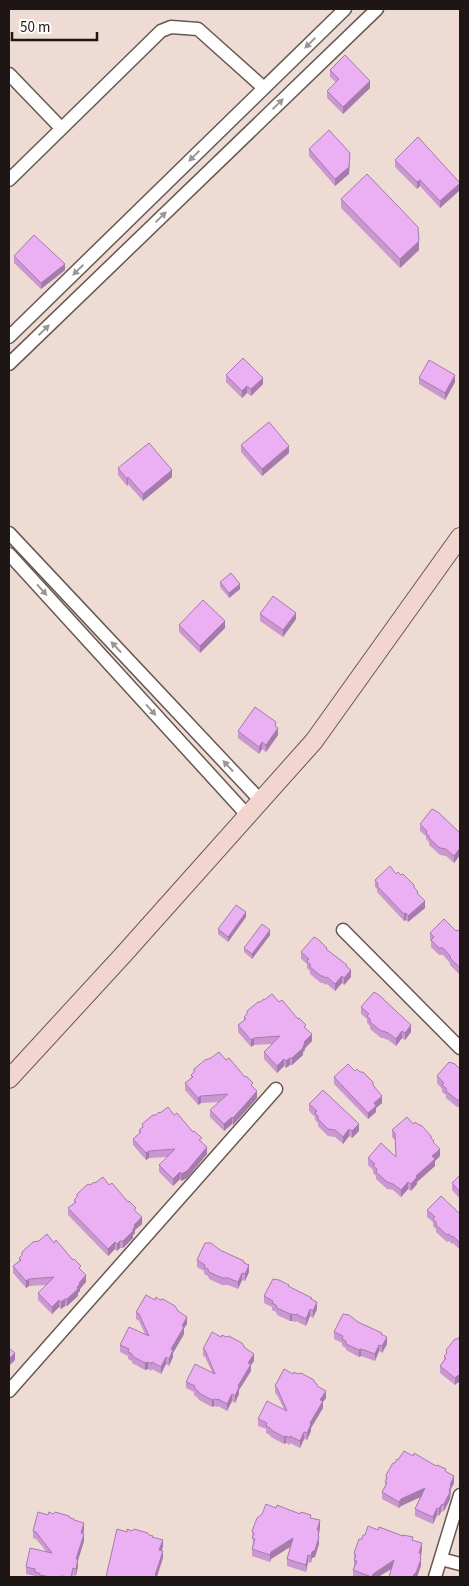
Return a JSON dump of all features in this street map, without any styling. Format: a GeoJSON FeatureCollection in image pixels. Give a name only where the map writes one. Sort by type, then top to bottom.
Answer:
{"type":"FeatureCollection","features":[{"type":"Feature","properties":{"kind":"street"},"geometry":{"type":"LineString","coordinates":[[9,337],[345,9]]}},
{"type":"Feature","properties":{"kind":"street"},"geometry":{"type":"LineString","coordinates":[[9,364],[377,9]]}},
{"type":"Feature","properties":{"kind":"street"},"geometry":{"type":"LineString","coordinates":[[9,180],[161,31],[171,27],[198,29],[264,88]]}},
{"type":"Feature","properties":{"kind":"street"},"geometry":{"type":"LineString","coordinates":[[9,74],[61,128]]}},
{"type":"Feature","properties":{"kind":"street"},"geometry":{"type":"LineString","coordinates":[[9,533],[261,801]]}},
{"type":"Feature","properties":{"kind":"street"},"geometry":{"type":"LineString","coordinates":[[9,1079],[123,955],[314,741],[460,537]]}},
{"type":"Feature","properties":{"kind":"street"},"geometry":{"type":"LineString","coordinates":[[9,554],[248,816]]}},
{"type":"Feature","properties":{"kind":"street"},"geometry":{"type":"LineString","coordinates":[[343,930],[460,1048]]}},
{"type":"Feature","properties":{"kind":"street"},"geometry":{"type":"LineString","coordinates":[[9,1391],[276,1089]]}},
{"type":"Feature","properties":{"kind":"street"},"geometry":{"type":"LineString","coordinates":[[435,1577],[460,1496]]}},
{"type":"Feature","properties":{"kind":"street"},"geometry":{"type":"LineString","coordinates":[[441,1559],[460,1564]]}},
{"type":"Feature","properties":{"kind":"building"},"geometry":{"type":"Polygon","coordinates":[[[345,55],[370,81],[343,107],[327,91],[339,79],[330,70],[345,55]]]}},
{"type":"Feature","properties":{"kind":"building"},"geometry":{"type":"Polygon","coordinates":[[[329,130],[350,153],[349,167],[335,179],[309,149],[329,130]]]}},
{"type":"Feature","properties":{"kind":"building"},"geometry":{"type":"Polygon","coordinates":[[[418,137],[460,183],[440,201],[420,180],[417,182],[395,160],[418,137]]]}},
{"type":"Feature","properties":{"kind":"building"},"geometry":{"type":"Polygon","coordinates":[[[367,174],[418,227],[419,241],[400,259],[341,199],[367,174]]]}},
{"type":"Feature","properties":{"kind":"building"},"geometry":{"type":"Polygon","coordinates":[[[34,235],[65,264],[41,283],[14,256],[34,235]]]}},
{"type":"Feature","properties":{"kind":"building"},"geometry":{"type":"Polygon","coordinates":[[[243,358],[263,378],[251,389],[247,386],[242,391],[226,375],[243,358]]]}},
{"type":"Feature","properties":{"kind":"building"},"geometry":{"type":"Polygon","coordinates":[[[429,360],[455,375],[445,393],[419,378],[429,360]]]}},
{"type":"Feature","properties":{"kind":"building"},"geometry":{"type":"Polygon","coordinates":[[[269,422],[289,446],[262,469],[241,445],[269,422]]]}},
{"type":"Feature","properties":{"kind":"building"},"geometry":{"type":"Polygon","coordinates":[[[149,443],[172,470],[143,494],[118,468],[149,443]]]}},
{"type":"Feature","properties":{"kind":"building"},"geometry":{"type":"Polygon","coordinates":[[[231,573],[240,584],[229,593],[220,582],[231,573]]]}},
{"type":"Feature","properties":{"kind":"building"},"geometry":{"type":"Polygon","coordinates":[[[273,596],[296,613],[283,630],[260,614],[273,596]]]}},
{"type":"Feature","properties":{"kind":"building"},"geometry":{"type":"Polygon","coordinates":[[[203,600],[225,621],[200,646],[179,625],[203,600]]]}},
{"type":"Feature","properties":{"kind":"building"},"geometry":{"type":"Polygon","coordinates":[[[255,707],[276,722],[275,726],[278,728],[266,745],[262,742],[259,747],[238,731],[255,707]]]}},
{"type":"Feature","properties":{"kind":"building"},"geometry":{"type":"Polygon","coordinates":[[[432,809],[438,812],[460,833],[460,848],[454,856],[446,849],[440,848],[429,838],[426,833],[427,831],[420,824],[432,809]]]}},
{"type":"Feature","properties":{"kind":"building"},"geometry":{"type":"Polygon","coordinates":[[[390,866],[396,874],[398,872],[401,875],[403,874],[414,885],[417,893],[425,901],[408,916],[377,886],[378,884],[375,880],[390,866]]]}},
{"type":"Feature","properties":{"kind":"building"},"geometry":{"type":"Polygon","coordinates":[[[236,905],[246,912],[228,937],[218,929],[236,905]]]}},
{"type":"Feature","properties":{"kind":"building"},"geometry":{"type":"Polygon","coordinates":[[[444,919],[456,931],[460,932],[459,967],[443,948],[439,948],[431,940],[434,937],[430,933],[444,919]]]}},
{"type":"Feature","properties":{"kind":"building"},"geometry":{"type":"Polygon","coordinates":[[[262,924],[270,930],[252,954],[244,948],[262,924]]]}},
{"type":"Feature","properties":{"kind":"building"},"geometry":{"type":"Polygon","coordinates":[[[314,937],[351,970],[335,984],[310,967],[307,961],[309,959],[301,952],[314,937]]]}},
{"type":"Feature","properties":{"kind":"building"},"geometry":{"type":"Polygon","coordinates":[[[374,992],[411,1025],[405,1033],[402,1031],[396,1039],[387,1032],[381,1031],[370,1022],[367,1016],[369,1014],[361,1007],[374,992]]]}},
{"type":"Feature","properties":{"kind":"building"},"geometry":{"type":"Polygon","coordinates":[[[272,994],[279,1002],[282,1000],[312,1034],[304,1042],[303,1048],[292,1058],[286,1061],[284,1059],[277,1066],[264,1052],[280,1036],[254,1038],[251,1040],[238,1025],[246,1019],[244,1017],[247,1011],[272,994]]]}},
{"type":"Feature","properties":{"kind":"building"},"geometry":{"type":"Polygon","coordinates":[[[219,1052],[226,1060],[229,1058],[245,1077],[253,1083],[251,1085],[257,1091],[233,1118],[224,1124],[210,1110],[228,1094],[201,1096],[198,1098],[185,1083],[193,1077],[191,1075],[194,1069],[219,1052]]]}},
{"type":"Feature","properties":{"kind":"building"},"geometry":{"type":"Polygon","coordinates":[[[449,1062],[455,1064],[460,1069],[460,1101],[446,1091],[446,1088],[442,1085],[444,1083],[437,1076],[449,1062]]]}},
{"type":"Feature","properties":{"kind":"building"},"geometry":{"type":"Polygon","coordinates":[[[348,1064],[355,1071],[357,1069],[363,1072],[373,1082],[373,1085],[382,1096],[374,1103],[376,1106],[368,1113],[334,1077],[348,1064]]]}},
{"type":"Feature","properties":{"kind":"building"},"geometry":{"type":"Polygon","coordinates":[[[323,1090],[359,1124],[352,1131],[349,1129],[343,1137],[335,1130],[328,1129],[318,1119],[315,1113],[317,1111],[309,1104],[323,1090]]]}},
{"type":"Feature","properties":{"kind":"building"},"geometry":{"type":"Polygon","coordinates":[[[168,1107],[174,1115],[177,1113],[193,1132],[202,1138],[199,1140],[207,1147],[187,1171],[181,1174],[180,1172],[173,1179],[159,1165],[175,1149],[149,1151],[146,1153],[133,1139],[141,1132],[139,1130],[143,1127],[142,1124],[153,1115],[160,1113],[168,1107]]]}},
{"type":"Feature","properties":{"kind":"building"},"geometry":{"type":"Polygon","coordinates":[[[407,1117],[413,1124],[415,1122],[421,1125],[440,1149],[432,1156],[435,1159],[416,1176],[411,1184],[408,1182],[401,1190],[387,1182],[376,1172],[377,1169],[373,1166],[375,1164],[368,1158],[381,1143],[396,1157],[395,1133],[392,1130],[407,1117]]]}},
{"type":"Feature","properties":{"kind":"building"},"geometry":{"type":"Polygon","coordinates":[[[460,1175],[460,1192],[452,1183],[460,1175]]]}},
{"type":"Feature","properties":{"kind":"building"},"geometry":{"type":"Polygon","coordinates":[[[103,1177],[109,1185],[112,1183],[142,1217],[134,1225],[133,1231],[123,1241],[117,1244],[115,1242],[108,1249],[68,1208],[76,1202],[74,1200],[77,1194],[88,1184],[95,1183],[103,1177]]]}},
{"type":"Feature","properties":{"kind":"building"},"geometry":{"type":"Polygon","coordinates":[[[441,1196],[460,1214],[460,1243],[436,1225],[433,1219],[435,1217],[427,1210],[441,1196]]]}},
{"type":"Feature","properties":{"kind":"building"},"geometry":{"type":"Polygon","coordinates":[[[47,1234],[54,1243],[56,1240],[73,1260],[81,1266],[79,1268],[86,1275],[79,1283],[78,1289],[67,1299],[61,1302],[59,1300],[52,1307],[38,1293],[54,1277],[29,1279],[26,1281],[13,1266],[21,1260],[19,1258],[22,1252],[33,1242],[39,1241],[47,1234]]]}},
{"type":"Feature","properties":{"kind":"building"},"geometry":{"type":"Polygon","coordinates":[[[205,1243],[211,1243],[220,1250],[249,1265],[245,1274],[242,1273],[238,1282],[209,1272],[204,1267],[205,1265],[197,1260],[205,1243]]]}},
{"type":"Feature","properties":{"kind":"building"},"geometry":{"type":"Polygon","coordinates":[[[273,1279],[289,1285],[317,1302],[313,1311],[310,1309],[306,1319],[277,1308],[272,1303],[273,1301],[264,1296],[273,1279]]]}},
{"type":"Feature","properties":{"kind":"building"},"geometry":{"type":"Polygon","coordinates":[[[146,1295],[155,1300],[156,1297],[160,1300],[163,1299],[175,1306],[178,1311],[187,1317],[182,1326],[184,1327],[171,1349],[173,1350],[169,1359],[166,1357],[161,1367],[152,1362],[151,1364],[145,1363],[132,1356],[128,1352],[129,1349],[120,1345],[129,1327],[149,1336],[139,1314],[136,1312],[146,1295]]]}},
{"type":"Feature","properties":{"kind":"building"},"geometry":{"type":"Polygon","coordinates":[[[343,1314],[349,1315],[358,1322],[387,1337],[382,1346],[379,1345],[375,1354],[346,1344],[346,1341],[342,1339],[343,1336],[334,1332],[343,1314]]]}},
{"type":"Feature","properties":{"kind":"building"},"geometry":{"type":"Polygon","coordinates":[[[212,1332],[221,1337],[222,1335],[229,1336],[242,1343],[245,1348],[254,1354],[248,1363],[251,1364],[238,1386],[235,1396],[232,1394],[227,1404],[218,1399],[212,1400],[199,1393],[194,1388],[195,1386],[186,1382],[195,1364],[215,1374],[203,1349],[212,1332]]]}},
{"type":"Feature","properties":{"kind":"building"},"geometry":{"type":"Polygon","coordinates":[[[460,1336],[460,1375],[455,1378],[440,1366],[446,1358],[444,1356],[447,1353],[446,1350],[460,1336]]]}},
{"type":"Feature","properties":{"kind":"building"},"geometry":{"type":"Polygon","coordinates":[[[9,1348],[15,1353],[9,1359],[9,1348]]]}},
{"type":"Feature","properties":{"kind":"building"},"geometry":{"type":"Polygon","coordinates":[[[284,1369],[293,1374],[294,1372],[301,1373],[314,1380],[317,1386],[326,1391],[320,1400],[323,1401],[310,1423],[307,1433],[304,1432],[300,1441],[290,1436],[290,1438],[284,1437],[266,1426],[267,1423],[258,1419],[267,1401],[287,1411],[275,1386],[284,1369]]]}},
{"type":"Feature","properties":{"kind":"building"},"geometry":{"type":"Polygon","coordinates":[[[404,1451],[413,1456],[414,1453],[436,1466],[446,1469],[445,1471],[454,1476],[450,1485],[450,1492],[444,1504],[439,1509],[437,1508],[433,1517],[415,1509],[425,1488],[401,1499],[399,1502],[382,1492],[387,1483],[385,1482],[386,1475],[393,1463],[398,1460],[404,1451]]]}},
{"type":"Feature","properties":{"kind":"building"},"geometry":{"type":"Polygon","coordinates":[[[266,1504],[276,1508],[277,1505],[300,1514],[301,1512],[311,1515],[310,1518],[320,1520],[317,1530],[319,1531],[319,1537],[315,1550],[311,1556],[308,1555],[306,1565],[287,1559],[293,1538],[271,1552],[270,1555],[252,1549],[255,1539],[252,1538],[254,1534],[252,1531],[257,1518],[262,1514],[266,1504]]]}},
{"type":"Feature","properties":{"kind":"building"},"geometry":{"type":"Polygon","coordinates":[[[38,1512],[48,1515],[49,1512],[53,1514],[55,1512],[84,1523],[81,1533],[84,1534],[76,1559],[78,1559],[76,1569],[73,1568],[71,1577],[40,1575],[35,1572],[35,1569],[26,1567],[30,1548],[52,1553],[36,1532],[33,1531],[38,1512]]]}},
{"type":"Feature","properties":{"kind":"building"},"geometry":{"type":"Polygon","coordinates":[[[368,1526],[378,1530],[379,1527],[403,1536],[413,1537],[412,1540],[422,1543],[419,1553],[421,1554],[421,1559],[413,1577],[389,1577],[394,1560],[373,1574],[372,1577],[353,1570],[357,1561],[354,1560],[356,1555],[354,1553],[359,1539],[362,1539],[363,1535],[365,1535],[368,1526]]]}},
{"type":"Feature","properties":{"kind":"building"},"geometry":{"type":"Polygon","coordinates":[[[117,1529],[127,1532],[127,1529],[132,1531],[134,1529],[163,1540],[159,1550],[163,1551],[155,1575],[157,1577],[106,1577],[117,1529]]]}}]}
